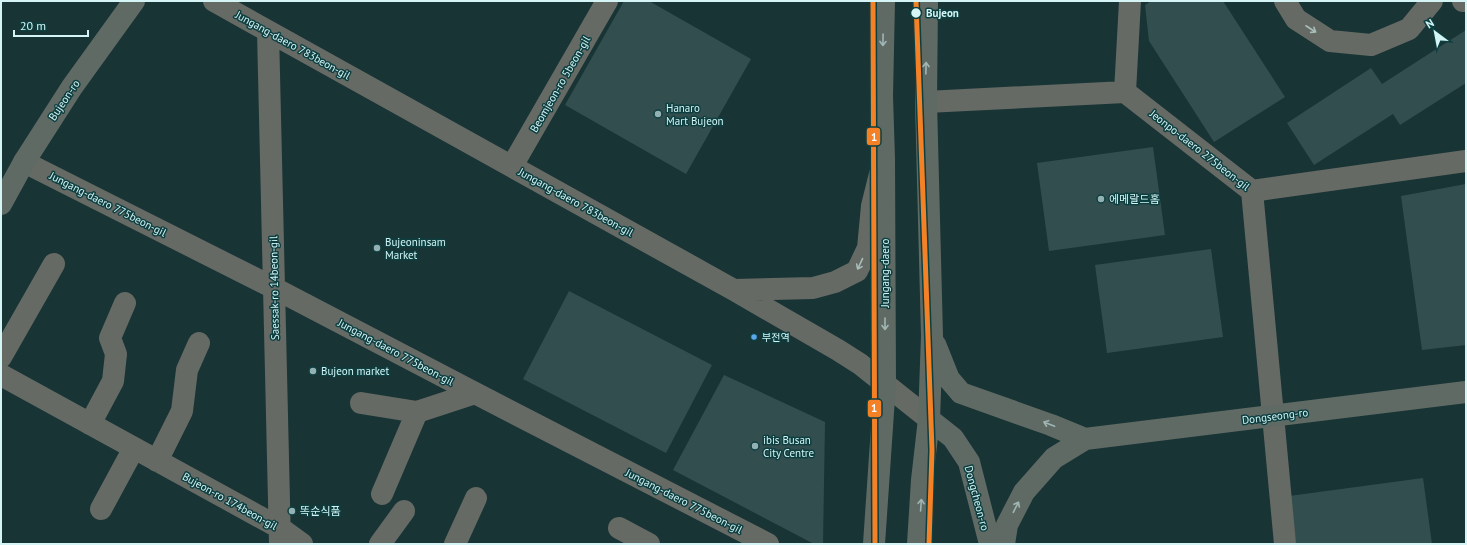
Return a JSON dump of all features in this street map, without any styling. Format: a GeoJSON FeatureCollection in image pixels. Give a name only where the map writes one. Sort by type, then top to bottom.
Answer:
{"type":"FeatureCollection","features":[{"type":"Feature","properties":{"kind":"main road","name":"Bujeon-ro"},"geometry":{"type":"LineString","coordinates":[[1,204],[24,162],[72,87],[134,1]]}},
{"type":"Feature","properties":{"kind":"main road","name":"Jungang-daero"},"geometry":{"type":"LineString","coordinates":[[874,544],[885,383],[884,159],[882,96],[884,1]]}},
{"type":"Feature","properties":{"kind":"main road"},"geometry":{"type":"LineString","coordinates":[[918,544],[922,480],[929,419],[932,336],[926,102],[927,1]]}},
{"type":"Feature","properties":{"kind":"main road"},"geometry":{"type":"LineString","coordinates":[[932,336],[949,379],[960,393],[1051,425],[1085,440]]}},
{"type":"Feature","properties":{"kind":"main road","name":"Dongseong-ro"},"geometry":{"type":"LineString","coordinates":[[1004,544],[1007,525],[1024,492],[1054,458],[1085,440],[1466,392]]}},
{"type":"Feature","properties":{"kind":"main road","name":"Dongcheon-ro"},"geometry":{"type":"LineString","coordinates":[[929,419],[953,438],[968,462],[990,544]]}},
{"type":"Feature","properties":{"kind":"street","name":"Jungang-daero 783beon-gil"},"geometry":{"type":"LineString","coordinates":[[214,1],[734,290],[838,350],[885,383],[929,419]]}},
{"type":"Feature","properties":{"kind":"street","name":"Beomjeon-ro 5beon-gil"},"geometry":{"type":"LineString","coordinates":[[512,166],[607,1]]}},
{"type":"Feature","properties":{"kind":"street"},"geometry":{"type":"LineString","coordinates":[[926,102],[1125,92],[1130,1]]}},
{"type":"Feature","properties":{"kind":"street"},"geometry":{"type":"LineString","coordinates":[[1286,1],[1296,19],[1330,41],[1370,45],[1409,29],[1432,1]]}},
{"type":"Feature","properties":{"kind":"street","name":"Saessak-ro 14beon-gil"},"geometry":{"type":"LineString","coordinates":[[268,31],[280,536]]}},
{"type":"Feature","properties":{"kind":"street","name":"Jeonpo-daero 275beon-gil"},"geometry":{"type":"LineString","coordinates":[[1125,92],[1252,191],[1466,161]]}},
{"type":"Feature","properties":{"kind":"street"},"geometry":{"type":"LineString","coordinates":[[734,290],[813,288],[835,282],[857,271],[868,248],[872,206],[884,159]]}},
{"type":"Feature","properties":{"kind":"street","name":"Jungang-daero 775beon-gil"},"geometry":{"type":"LineString","coordinates":[[24,162],[274,288],[768,544]]}},
{"type":"Feature","properties":{"kind":"street"},"geometry":{"type":"LineString","coordinates":[[1252,191],[1284,544]]}},
{"type":"Feature","properties":{"kind":"street"},"geometry":{"type":"LineString","coordinates":[[1,357],[54,264]]}},
{"type":"Feature","properties":{"kind":"street"},"geometry":{"type":"LineString","coordinates":[[90,424],[113,381],[116,354],[110,338],[126,303]]}},
{"type":"Feature","properties":{"kind":"street"},"geometry":{"type":"LineString","coordinates":[[157,461],[182,411],[186,370],[199,343]]}},
{"type":"Feature","properties":{"kind":"street","name":"Bujeon-ro 174beon-gil"},"geometry":{"type":"LineString","coordinates":[[1,375],[157,461],[280,536],[302,544]]}},
{"type":"Feature","properties":{"kind":"street"},"geometry":{"type":"LineString","coordinates":[[361,403],[417,412],[475,393]]}},
{"type":"Feature","properties":{"kind":"street"},"geometry":{"type":"LineString","coordinates":[[382,494],[417,412]]}},
{"type":"Feature","properties":{"kind":"street"},"geometry":{"type":"LineString","coordinates":[[101,509],[134,448]]}},
{"type":"Feature","properties":{"kind":"street"},"geometry":{"type":"LineString","coordinates":[[455,544],[476,498]]}},
{"type":"Feature","properties":{"kind":"street"},"geometry":{"type":"LineString","coordinates":[[380,544],[404,511]]}},
{"type":"Feature","properties":{"kind":"street"},"geometry":{"type":"LineString","coordinates":[[619,528],[649,544]]}},
{"type":"Feature","properties":{"kind":"building"},"geometry":{"type":"Polygon","coordinates":[[[624,1],[649,1],[751,59],[686,174],[565,105],[624,1]]]}},
{"type":"Feature","properties":{"kind":"building"},"geometry":{"type":"Polygon","coordinates":[[[1151,1],[1223,1],[1285,97],[1214,142],[1149,41],[1145,5],[1151,1]]]}},
{"type":"Feature","properties":{"kind":"building"},"geometry":{"type":"Polygon","coordinates":[[[1466,30],[1466,83],[1400,125],[1393,114],[1314,165],[1287,123],[1371,68],[1382,84],[1466,30]]]}},
{"type":"Feature","properties":{"kind":"building","name":"에메랄드홈"},"geometry":{"type":"Polygon","coordinates":[[[1153,147],[1165,235],[1049,251],[1037,163],[1153,147]]]}},
{"type":"Feature","properties":{"kind":"building"},"geometry":{"type":"Polygon","coordinates":[[[1466,184],[1466,345],[1422,350],[1401,196],[1466,184]]]}},
{"type":"Feature","properties":{"kind":"building"},"geometry":{"type":"Polygon","coordinates":[[[1211,249],[1223,337],[1107,353],[1095,265],[1211,249]]]}},
{"type":"Feature","properties":{"kind":"building"},"geometry":{"type":"Polygon","coordinates":[[[569,291],[712,365],[666,453],[523,379],[569,291]]]}},
{"type":"Feature","properties":{"kind":"building","name":"ibis Busan City Centre"},"geometry":{"type":"Polygon","coordinates":[[[724,375],[825,422],[823,544],[814,544],[673,470],[724,375]]]}},
{"type":"Feature","properties":{"kind":"building"},"geometry":{"type":"Polygon","coordinates":[[[1423,478],[1432,544],[1295,544],[1289,496],[1423,478]]]}},
{"type":"Feature","properties":{"kind":"transit line","name":"1"},"geometry":{"type":"LineString","coordinates":[[873,1],[875,544]]}},
{"type":"Feature","properties":{"kind":"transit line","name":"1"},"geometry":{"type":"LineString","coordinates":[[916,1],[932,450],[929,544]]}},
{"type":"Feature","properties":{"kind":"place","name":"Bujeon"},"geometry":{"type":"Point","coordinates":[916,13]}},
{"type":"Feature","properties":{"kind":"place","name":"Hanaro Mart Bujeon"},"geometry":{"type":"Point","coordinates":[658,114]}},
{"type":"Feature","properties":{"kind":"place","name":"에메랄드홈"},"geometry":{"type":"Point","coordinates":[1101,199]}},
{"type":"Feature","properties":{"kind":"place","name":"Bujeoninsam Market"},"geometry":{"type":"Point","coordinates":[377,248]}},
{"type":"Feature","properties":{"kind":"place","name":"부전역"},"geometry":{"type":"Point","coordinates":[754,337]}},
{"type":"Feature","properties":{"kind":"place","name":"Bujeon market"},"geometry":{"type":"Point","coordinates":[313,371]}},
{"type":"Feature","properties":{"kind":"place","name":"ibis Busan City Centre"},"geometry":{"type":"Point","coordinates":[755,446]}},
{"type":"Feature","properties":{"kind":"place","name":"똑순식품"},"geometry":{"type":"Point","coordinates":[292,511]}}]}
